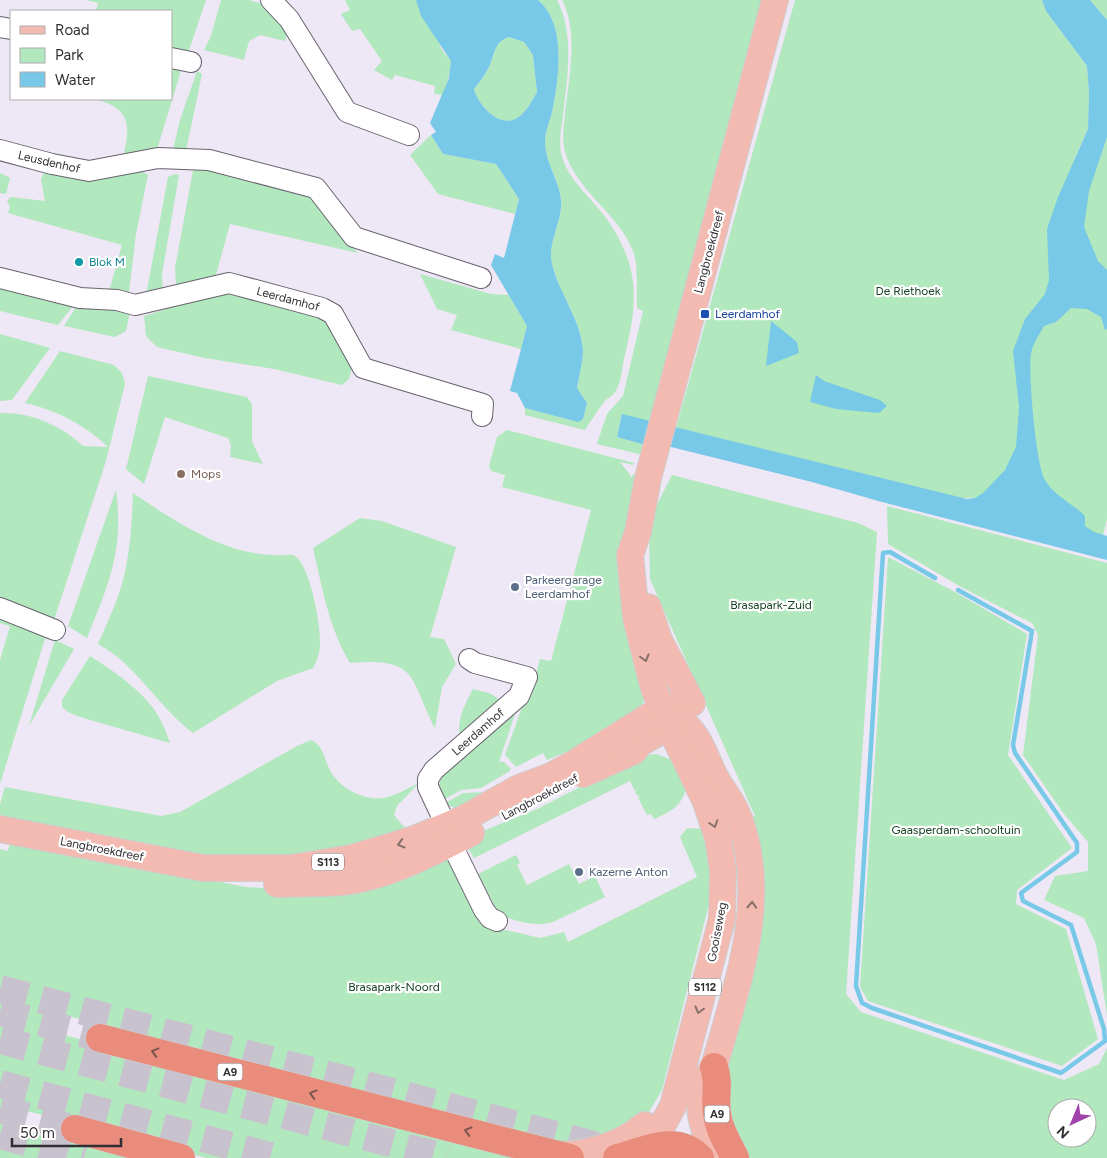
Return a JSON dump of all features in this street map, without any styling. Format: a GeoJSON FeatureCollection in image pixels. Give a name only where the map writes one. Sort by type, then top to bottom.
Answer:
{"type":"FeatureCollection","features":[{"type":"Feature","properties":{"kind":"highway","name":"A9"},"geometry":{"type":"LineString","coordinates":[[100,1038],[564,1156]]}},
{"type":"Feature","properties":{"kind":"highway","name":"A9"},"geometry":{"type":"LineString","coordinates":[[714,1066],[719,1081],[716,1107],[719,1124],[735,1158]]}},
{"type":"Feature","properties":{"kind":"highway"},"geometry":{"type":"LineString","coordinates":[[75,1129],[181,1158]]}},
{"type":"Feature","properties":{"kind":"highway","name":"S112"},"geometry":{"type":"LineString","coordinates":[[624,1157],[663,1145],[670,1145],[688,1149],[700,1158]]}},
{"type":"Feature","properties":{"kind":"main road","name":"Langbroekdreef"},"geometry":{"type":"LineString","coordinates":[[663,720],[636,618],[630,555],[638,532],[648,478],[775,0]]}},
{"type":"Feature","properties":{"kind":"main road","name":"Langbroekdreef"},"geometry":{"type":"LineString","coordinates":[[638,532],[644,587],[649,611],[659,640],[684,688]]}},
{"type":"Feature","properties":{"kind":"main road"},"geometry":{"type":"LineString","coordinates":[[663,720],[682,712],[684,688]]}},
{"type":"Feature","properties":{"kind":"main road","name":"S112"},"geometry":{"type":"LineString","coordinates":[[684,688],[729,779],[728,794],[740,822],[748,851],[752,910],[744,953],[714,1066],[703,1081],[700,1106],[706,1135],[717,1158]]}},
{"type":"Feature","properties":{"kind":"main road","name":"Langbroekdreef"},"geometry":{"type":"LineString","coordinates":[[8,831],[204,868],[218,874],[271,884],[343,882],[407,864],[508,795],[663,720]]}},
{"type":"Feature","properties":{"kind":"main road","name":"Langbroekdreef"},"geometry":{"type":"LineString","coordinates":[[449,835],[634,751],[663,720]]}},
{"type":"Feature","properties":{"kind":"main road"},"geometry":{"type":"LineString","coordinates":[[663,720],[692,731],[720,785],[728,794]]}},
{"type":"Feature","properties":{"kind":"main road","name":"S112"},"geometry":{"type":"LineString","coordinates":[[663,720],[682,754]]}},
{"type":"Feature","properties":{"kind":"main road","name":"S113"},"geometry":{"type":"LineString","coordinates":[[634,751],[656,747],[682,754]]}},
{"type":"Feature","properties":{"kind":"main road","name":"Gooiseweg"},"geometry":{"type":"LineString","coordinates":[[624,1157],[662,1126],[674,1106],[722,919],[724,895],[722,861],[718,838],[706,802],[682,754]]}},
{"type":"Feature","properties":{"kind":"main road"},"geometry":{"type":"LineString","coordinates":[[564,1156],[602,1148],[635,1132],[655,1114],[668,1084],[681,1078]]}},
{"type":"Feature","properties":{"kind":"street"},"geometry":{"type":"LineString","coordinates":[[271,0],[289,19],[347,112],[409,135]]}},
{"type":"Feature","properties":{"kind":"street"},"geometry":{"type":"LineString","coordinates":[[172,58],[191,62]]}},
{"type":"Feature","properties":{"kind":"street","name":"Leusdenhof"},"geometry":{"type":"LineString","coordinates":[[0,150],[52,164],[90,171],[158,158],[209,160],[316,188],[354,237],[481,278]]}},
{"type":"Feature","properties":{"kind":"street","name":"Leerdamhof"},"geometry":{"type":"LineString","coordinates":[[0,278],[80,298],[117,300],[135,305],[229,283],[322,308],[333,314],[363,368],[483,404],[482,416]]}},
{"type":"Feature","properties":{"kind":"street"},"geometry":{"type":"LineString","coordinates":[[0,608],[54,630]]}},
{"type":"Feature","properties":{"kind":"street","name":"Leerdamhof"},"geometry":{"type":"LineString","coordinates":[[449,835],[428,787],[430,774],[519,696],[528,677],[475,663],[469,659]]}},
{"type":"Feature","properties":{"kind":"street"},"geometry":{"type":"LineString","coordinates":[[449,835],[484,910],[490,918],[497,921]]}},
{"type":"Feature","properties":{"kind":"green space"},"geometry":{"type":"Polygon","coordinates":[[[86,0],[206,0],[186,59],[172,55],[172,10],[96,10],[98,3],[86,0]]]}},
{"type":"Feature","properties":{"kind":"green space"},"geometry":{"type":"Polygon","coordinates":[[[221,0],[249,0],[273,7],[288,31],[285,41],[260,35],[249,41],[244,60],[204,50],[211,36],[221,0]]]}},
{"type":"Feature","properties":{"kind":"green space"},"geometry":{"type":"Polygon","coordinates":[[[345,0],[419,0],[442,50],[451,61],[451,69],[443,95],[434,94],[435,86],[395,75],[392,80],[374,70],[382,61],[360,29],[352,31],[341,14],[350,10],[345,0]]]}},
{"type":"Feature","properties":{"kind":"green space"},"geometry":{"type":"Polygon","coordinates":[[[538,0],[557,0],[563,13],[566,27],[568,72],[560,139],[564,163],[568,172],[600,210],[617,236],[626,253],[633,286],[632,320],[619,384],[585,430],[525,415],[525,408],[574,421],[583,419],[587,403],[577,388],[583,355],[581,339],[574,317],[555,275],[551,256],[553,240],[560,216],[561,200],[547,157],[545,141],[555,98],[558,52],[557,37],[553,23],[547,11],[538,0]]]}},
{"type":"Feature","properties":{"kind":"green space"},"geometry":{"type":"Polygon","coordinates":[[[562,0],[764,0],[651,422],[622,415],[617,437],[645,445],[643,455],[597,444],[607,414],[623,396],[643,311],[637,308],[635,257],[627,238],[580,181],[572,169],[564,150],[563,139],[571,41],[570,26],[562,0]]]}},
{"type":"Feature","properties":{"kind":"green space","name":"De Riethoek"},"geometry":{"type":"Polygon","coordinates":[[[795,0],[1042,0],[1046,11],[1087,66],[1089,93],[1088,129],[1074,160],[1089,190],[1107,137],[1107,519],[1103,535],[976,498],[957,498],[676,428],[795,0]]]}},
{"type":"Feature","properties":{"kind":"green space"},"geometry":{"type":"Polygon","coordinates":[[[1090,0],[1107,0],[1107,20],[1090,0]]]}},
{"type":"Feature","properties":{"kind":"green space"},"geometry":{"type":"Polygon","coordinates":[[[509,37],[524,42],[533,55],[537,92],[521,115],[514,120],[506,121],[499,119],[486,110],[474,89],[488,69],[497,46],[509,37]]]}},
{"type":"Feature","properties":{"kind":"green space"},"geometry":{"type":"Polygon","coordinates":[[[172,63],[180,66],[180,74],[155,156],[124,154],[127,134],[125,118],[115,107],[98,100],[172,100],[172,63]]]}},
{"type":"Feature","properties":{"kind":"green space"},"geometry":{"type":"Polygon","coordinates":[[[197,71],[202,74],[186,151],[171,158],[180,120],[197,71]]]}},
{"type":"Feature","properties":{"kind":"green space"},"geometry":{"type":"Polygon","coordinates":[[[431,135],[443,154],[496,164],[519,199],[515,214],[438,194],[410,155],[431,135]]]}},
{"type":"Feature","properties":{"kind":"green space"},"geometry":{"type":"Polygon","coordinates":[[[194,165],[315,192],[342,236],[358,253],[230,224],[214,282],[176,285],[175,268],[194,165]]]}},
{"type":"Feature","properties":{"kind":"green space"},"geometry":{"type":"Polygon","coordinates":[[[46,167],[140,170],[148,175],[136,234],[128,300],[108,295],[122,245],[8,213],[10,207],[7,201],[11,197],[45,201],[41,180],[46,167]]]}},
{"type":"Feature","properties":{"kind":"green space"},"geometry":{"type":"Polygon","coordinates":[[[0,173],[10,178],[6,194],[0,193],[0,173]]]}},
{"type":"Feature","properties":{"kind":"green space"},"geometry":{"type":"Polygon","coordinates":[[[175,174],[179,175],[162,274],[163,296],[145,301],[168,177],[175,174]]]}},
{"type":"Feature","properties":{"kind":"green space"},"geometry":{"type":"Polygon","coordinates":[[[420,274],[491,294],[509,295],[527,326],[521,349],[451,330],[457,315],[437,309],[420,274]]]}},
{"type":"Feature","properties":{"kind":"green space"},"geometry":{"type":"Polygon","coordinates":[[[0,281],[73,306],[58,325],[0,311],[0,281]]]}},
{"type":"Feature","properties":{"kind":"green space"},"geometry":{"type":"Polygon","coordinates":[[[227,290],[327,316],[352,368],[349,379],[342,385],[274,369],[205,358],[157,347],[146,336],[144,316],[227,290]]]}},
{"type":"Feature","properties":{"kind":"green space"},"geometry":{"type":"Polygon","coordinates":[[[79,302],[130,312],[126,331],[115,337],[64,326],[79,302]]]}},
{"type":"Feature","properties":{"kind":"green space"},"geometry":{"type":"Polygon","coordinates":[[[0,334],[50,348],[12,400],[0,401],[0,334]]]}},
{"type":"Feature","properties":{"kind":"green space"},"geometry":{"type":"Polygon","coordinates":[[[60,351],[114,365],[122,373],[125,384],[106,461],[53,623],[0,603],[0,413],[34,417],[55,426],[83,446],[108,447],[100,439],[70,419],[47,409],[25,403],[60,351]]]}},
{"type":"Feature","properties":{"kind":"green space"},"geometry":{"type":"Polygon","coordinates":[[[148,376],[247,397],[252,404],[252,442],[263,464],[230,457],[231,445],[228,438],[165,417],[144,484],[126,469],[148,376]]]}},
{"type":"Feature","properties":{"kind":"green space"},"geometry":{"type":"Polygon","coordinates":[[[507,430],[634,463],[633,465],[620,462],[631,476],[631,479],[633,474],[641,476],[645,697],[640,707],[631,717],[618,727],[547,760],[543,753],[516,767],[505,755],[522,707],[519,703],[534,682],[540,659],[551,661],[591,510],[502,487],[505,475],[491,471],[489,466],[497,437],[507,430]]]}},
{"type":"Feature","properties":{"kind":"green space","name":"Brasapark-Zuid"},"geometry":{"type":"Polygon","coordinates":[[[672,475],[858,523],[877,532],[846,994],[861,1012],[1064,1080],[1099,1064],[1107,1048],[1107,1158],[739,1158],[722,1120],[750,818],[755,816],[650,579],[649,520],[672,475]]]}},
{"type":"Feature","properties":{"kind":"green space"},"geometry":{"type":"Polygon","coordinates":[[[116,490],[118,530],[113,566],[87,638],[68,626],[116,490]]]}},
{"type":"Feature","properties":{"kind":"green space"},"geometry":{"type":"Polygon","coordinates":[[[133,493],[173,519],[229,547],[254,553],[292,555],[299,560],[310,582],[319,626],[320,647],[318,658],[313,668],[277,681],[193,733],[180,723],[124,663],[98,644],[124,577],[132,521],[133,493]]]}},
{"type":"Feature","properties":{"kind":"green space"},"geometry":{"type":"Polygon","coordinates":[[[887,506],[1107,563],[1107,1015],[1096,944],[1084,918],[1044,900],[1055,876],[1088,871],[1088,842],[1064,814],[1023,755],[1038,635],[1032,623],[961,587],[888,544],[887,506]]]}},
{"type":"Feature","properties":{"kind":"green space"},"geometry":{"type":"Polygon","coordinates":[[[360,518],[382,521],[456,547],[430,637],[444,639],[456,664],[442,687],[435,728],[409,675],[401,668],[389,664],[373,662],[350,663],[331,622],[313,548],[360,518]]]}},
{"type":"Feature","properties":{"kind":"green space","name":"Gaasperdam-schooltuin"},"geometry":{"type":"Polygon","coordinates":[[[888,557],[957,593],[1027,634],[1008,755],[1072,848],[1017,890],[1016,904],[1066,929],[1098,1039],[1062,1066],[868,1001],[860,987],[888,557]]]}},
{"type":"Feature","properties":{"kind":"green space"},"geometry":{"type":"Polygon","coordinates":[[[0,611],[48,629],[0,784],[0,660],[10,626],[0,623],[0,611]]]}},
{"type":"Feature","properties":{"kind":"green space"},"geometry":{"type":"Polygon","coordinates":[[[55,640],[74,649],[29,726],[55,640]]]}},
{"type":"Feature","properties":{"kind":"green space"},"geometry":{"type":"Polygon","coordinates":[[[90,656],[120,676],[148,702],[161,721],[170,743],[80,717],[62,707],[62,700],[90,656]]]}},
{"type":"Feature","properties":{"kind":"green space"},"geometry":{"type":"Polygon","coordinates":[[[473,689],[489,693],[499,699],[499,705],[462,744],[459,729],[461,716],[473,689]]]}},
{"type":"Feature","properties":{"kind":"green space"},"geometry":{"type":"Polygon","coordinates":[[[516,711],[499,762],[504,762],[511,769],[510,771],[481,788],[461,790],[445,799],[439,785],[442,775],[516,711]]]}},
{"type":"Feature","properties":{"kind":"green space","name":"Brasapark-Noord"},"geometry":{"type":"Polygon","coordinates":[[[311,740],[321,748],[329,768],[338,781],[344,787],[359,795],[375,798],[388,797],[419,783],[397,806],[394,815],[405,828],[401,836],[189,876],[246,887],[280,889],[438,855],[452,859],[497,928],[540,938],[564,932],[568,942],[697,877],[680,837],[687,828],[702,829],[714,861],[709,904],[662,1090],[646,1117],[586,1147],[502,1130],[49,1011],[45,1030],[535,1158],[206,1158],[23,1110],[18,1129],[130,1158],[0,1158],[0,849],[8,851],[10,843],[0,841],[0,804],[5,787],[161,816],[180,812],[311,740]]]}},
{"type":"Feature","properties":{"kind":"green space"},"geometry":{"type":"Polygon","coordinates":[[[656,754],[672,760],[686,789],[678,805],[665,814],[654,819],[651,814],[647,815],[638,798],[640,797],[635,793],[637,790],[635,791],[630,781],[474,858],[469,850],[474,841],[484,835],[483,831],[537,809],[643,755],[656,754]]]}},
{"type":"Feature","properties":{"kind":"green space"},"geometry":{"type":"Polygon","coordinates":[[[485,792],[471,804],[459,810],[448,805],[447,802],[463,793],[485,792]]]}},
{"type":"Feature","properties":{"kind":"green space"},"geometry":{"type":"Polygon","coordinates":[[[516,855],[520,863],[517,865],[527,885],[569,864],[579,884],[595,876],[605,897],[545,924],[520,922],[503,916],[490,907],[494,905],[478,874],[516,855]]]}},
{"type":"Feature","properties":{"kind":"water"},"geometry":{"type":"Polygon","coordinates":[[[416,0],[538,0],[547,11],[553,23],[557,37],[558,52],[557,83],[545,141],[547,157],[560,193],[561,208],[551,256],[555,275],[578,328],[583,350],[577,388],[587,403],[583,419],[578,422],[525,408],[517,393],[510,391],[527,326],[491,265],[495,254],[504,258],[519,199],[496,164],[443,154],[431,135],[436,132],[430,123],[449,78],[451,61],[421,16],[416,0]],[[509,37],[500,42],[488,69],[474,89],[486,110],[499,119],[506,121],[514,120],[521,115],[537,92],[533,55],[524,42],[509,37]]]}},
{"type":"Feature","properties":{"kind":"water"},"geometry":{"type":"Polygon","coordinates":[[[1042,0],[1090,0],[1107,20],[1107,137],[1089,191],[1084,227],[1098,261],[1107,270],[1107,329],[1105,330],[1101,317],[1087,309],[1071,308],[1056,322],[1044,326],[1033,347],[1030,364],[1036,439],[1045,480],[1053,491],[1085,516],[1085,526],[1094,532],[1107,536],[1107,560],[812,482],[671,447],[645,445],[617,437],[622,414],[967,499],[975,498],[983,493],[1005,470],[1016,447],[1019,407],[1013,351],[1025,319],[1045,294],[1049,280],[1047,229],[1058,197],[1088,129],[1089,93],[1087,66],[1046,11],[1042,0]]]}},
{"type":"Feature","properties":{"kind":"water"},"geometry":{"type":"Polygon","coordinates":[[[771,321],[797,342],[799,353],[766,366],[771,321]]]}},
{"type":"Feature","properties":{"kind":"water"},"geometry":{"type":"Polygon","coordinates":[[[816,375],[824,381],[880,400],[887,406],[879,413],[836,409],[810,402],[816,375]]]}},
{"type":"Feature","properties":{"kind":"waterway"},"geometry":{"type":"LineString","coordinates":[[935,578],[890,552],[883,553],[856,986],[862,1003],[872,1008],[1061,1073],[1105,1041],[1104,1029],[1071,925],[1023,901],[1021,893],[1077,852],[1077,843],[1015,753],[1013,745],[1032,631],[958,590]]}},
{"type":"Feature","properties":{"kind":"tunnel"},"geometry":{"type":"LineString","coordinates":[[0,989],[613,1150]]}},
{"type":"Feature","properties":{"kind":"tunnel"},"geometry":{"type":"LineString","coordinates":[[0,1012],[100,1038]]}},
{"type":"Feature","properties":{"kind":"tunnel"},"geometry":{"type":"LineString","coordinates":[[0,1040],[447,1158]]}},
{"type":"Feature","properties":{"kind":"tunnel"},"geometry":{"type":"LineString","coordinates":[[0,1084],[277,1158]]}},
{"type":"Feature","properties":{"kind":"tunnel"},"geometry":{"type":"LineString","coordinates":[[0,1109],[75,1129]]}},
{"type":"Feature","properties":{"kind":"tunnel"},"geometry":{"type":"LineString","coordinates":[[0,1135],[84,1158]]}},
{"type":"Feature","properties":{"kind":"place","name":"Blok M"},"geometry":{"type":"Point","coordinates":[79,262]}},
{"type":"Feature","properties":{"kind":"place","name":"Leerdamhof"},"geometry":{"type":"Point","coordinates":[705,314]}},
{"type":"Feature","properties":{"kind":"place","name":"Mops"},"geometry":{"type":"Point","coordinates":[181,474]}},
{"type":"Feature","properties":{"kind":"place","name":"Parkeergarage Leerdamhof"},"geometry":{"type":"Point","coordinates":[515,587]}},
{"type":"Feature","properties":{"kind":"place","name":"Kazerne Anton"},"geometry":{"type":"Point","coordinates":[579,872]}}]}
